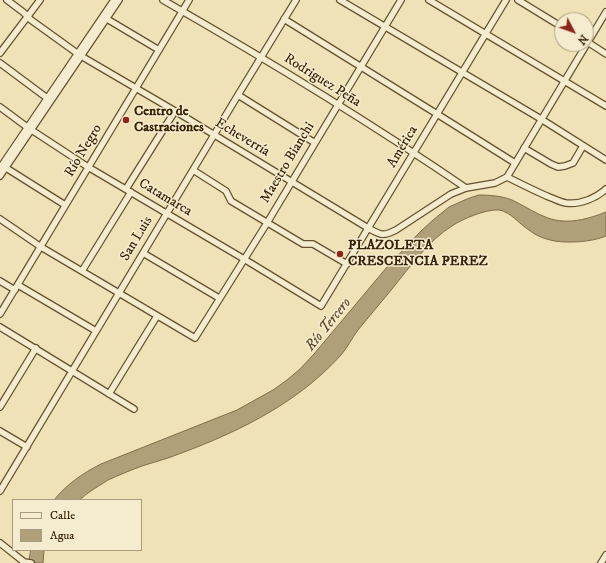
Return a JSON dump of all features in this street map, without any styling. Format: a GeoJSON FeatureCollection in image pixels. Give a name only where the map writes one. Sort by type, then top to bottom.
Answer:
{"type":"FeatureCollection","features":[{"type":"Feature","properties":{"kind":"street","name":"Echeverría"},"geometry":{"type":"LineString","coordinates":[[6,0],[79,55],[382,235],[396,230],[451,194],[466,188],[495,183],[507,177]]}},
{"type":"Feature","properties":{"kind":"street"},"geometry":{"type":"LineString","coordinates":[[0,53],[40,0]]}},
{"type":"Feature","properties":{"kind":"street"},"geometry":{"type":"LineString","coordinates":[[0,176],[2,166],[79,55],[114,0]]}},
{"type":"Feature","properties":{"kind":"street"},"geometry":{"type":"LineString","coordinates":[[29,129],[47,98],[120,0]]}},
{"type":"Feature","properties":{"kind":"street","name":"Rodriguez Peña"},"geometry":{"type":"LineString","coordinates":[[163,0],[414,152],[466,188]]}},
{"type":"Feature","properties":{"kind":"street","name":"Río Negro"},"geometry":{"type":"LineString","coordinates":[[0,314],[189,0]]}},
{"type":"Feature","properties":{"kind":"street","name":"San Luis"},"geometry":{"type":"LineString","coordinates":[[0,491],[296,0]]}},
{"type":"Feature","properties":{"kind":"street"},"geometry":{"type":"LineString","coordinates":[[340,0],[463,72],[606,160]]}},
{"type":"Feature","properties":{"kind":"street","name":"Maestro Bianchi"},"geometry":{"type":"LineString","coordinates":[[157,316],[195,338],[267,223],[401,0]]}},
{"type":"Feature","properties":{"kind":"street"},"geometry":{"type":"LineString","coordinates":[[429,0],[606,106]]}},
{"type":"Feature","properties":{"kind":"street","name":"América"},"geometry":{"type":"LineString","coordinates":[[321,306],[506,0]]}},
{"type":"Feature","properties":{"kind":"street"},"geometry":{"type":"LineString","coordinates":[[518,0],[554,22]]}},
{"type":"Feature","properties":{"kind":"street"},"geometry":{"type":"LineString","coordinates":[[594,31],[606,12]]}},
{"type":"Feature","properties":{"kind":"street"},"geometry":{"type":"LineString","coordinates":[[107,19],[159,50]]}},
{"type":"Feature","properties":{"kind":"street"},"geometry":{"type":"LineString","coordinates":[[284,19],[515,163]]}},
{"type":"Feature","properties":{"kind":"street"},"geometry":{"type":"LineString","coordinates":[[594,46],[606,54]]}},
{"type":"Feature","properties":{"kind":"street"},"geometry":{"type":"LineString","coordinates":[[581,52],[507,177],[531,189],[568,203],[587,200],[606,189]]}},
{"type":"Feature","properties":{"kind":"street"},"geometry":{"type":"LineString","coordinates":[[0,63],[47,98]]}},
{"type":"Feature","properties":{"kind":"street"},"geometry":{"type":"LineString","coordinates":[[238,95],[315,143]]}},
{"type":"Feature","properties":{"kind":"street","name":"Catamarca"},"geometry":{"type":"LineString","coordinates":[[0,107],[29,129],[88,167],[321,306]]}},
{"type":"Feature","properties":{"kind":"street"},"geometry":{"type":"LineString","coordinates":[[82,271],[175,111]]}},
{"type":"Feature","properties":{"kind":"street"},"geometry":{"type":"LineString","coordinates":[[524,148],[550,164],[558,167],[573,163],[583,146]]}},
{"type":"Feature","properties":{"kind":"street"},"geometry":{"type":"LineString","coordinates":[[2,166],[65,205]]}},
{"type":"Feature","properties":{"kind":"street"},"geometry":{"type":"LineString","coordinates":[[193,170],[226,192],[231,201],[267,223],[303,244],[313,244],[347,264]]}},
{"type":"Feature","properties":{"kind":"street"},"geometry":{"type":"LineString","coordinates":[[0,219],[41,247],[157,316],[109,394]]}},
{"type":"Feature","properties":{"kind":"street"},"geometry":{"type":"LineString","coordinates":[[143,253],[219,298]]}},
{"type":"Feature","properties":{"kind":"street"},"geometry":{"type":"LineString","coordinates":[[0,281],[96,331]]}},
{"type":"Feature","properties":{"kind":"street"},"geometry":{"type":"LineString","coordinates":[[0,326],[134,409]]}},
{"type":"Feature","properties":{"kind":"street"},"geometry":{"type":"LineString","coordinates":[[0,407],[36,348]]}},
{"type":"Feature","properties":{"kind":"street"},"geometry":{"type":"LineString","coordinates":[[0,432],[27,447]]}},
{"type":"Feature","properties":{"kind":"street"},"geometry":{"type":"LineString","coordinates":[[0,543],[24,562],[31,563]]}},
{"type":"Feature","properties":{"kind":"street"},"geometry":{"type":"LineString","coordinates":[[601,563],[606,554]]}},
{"type":"Feature","properties":{"kind":"water"},"geometry":{"type":"Polygon","coordinates":[[[479,195],[496,196],[517,202],[548,218],[563,221],[578,220],[606,212],[606,236],[594,240],[578,242],[550,240],[525,228],[507,213],[499,210],[481,213],[462,220],[444,232],[427,247],[358,330],[341,355],[323,373],[283,404],[239,429],[216,439],[108,480],[79,499],[55,499],[76,479],[101,464],[237,410],[273,390],[287,380],[314,354],[387,267],[420,232],[449,207],[479,195]]]}},
{"type":"Feature","properties":{"kind":"water"},"geometry":{"type":"Polygon","coordinates":[[[31,551],[44,551],[43,563],[29,563],[31,551]]]}},
{"type":"Feature","properties":{"kind":"place","name":"Centro de Castraciones"},"geometry":{"type":"Point","coordinates":[126,120]}},
{"type":"Feature","properties":{"kind":"place","name":"PLAZOLETA CRESCENCIA PEREZ"},"geometry":{"type":"Point","coordinates":[340,254]}},
{"type":"Feature","properties":{"kind":"water label","name":"Río Tercero"},"geometry":{"type":"Point","coordinates":[329,325]}}]}
